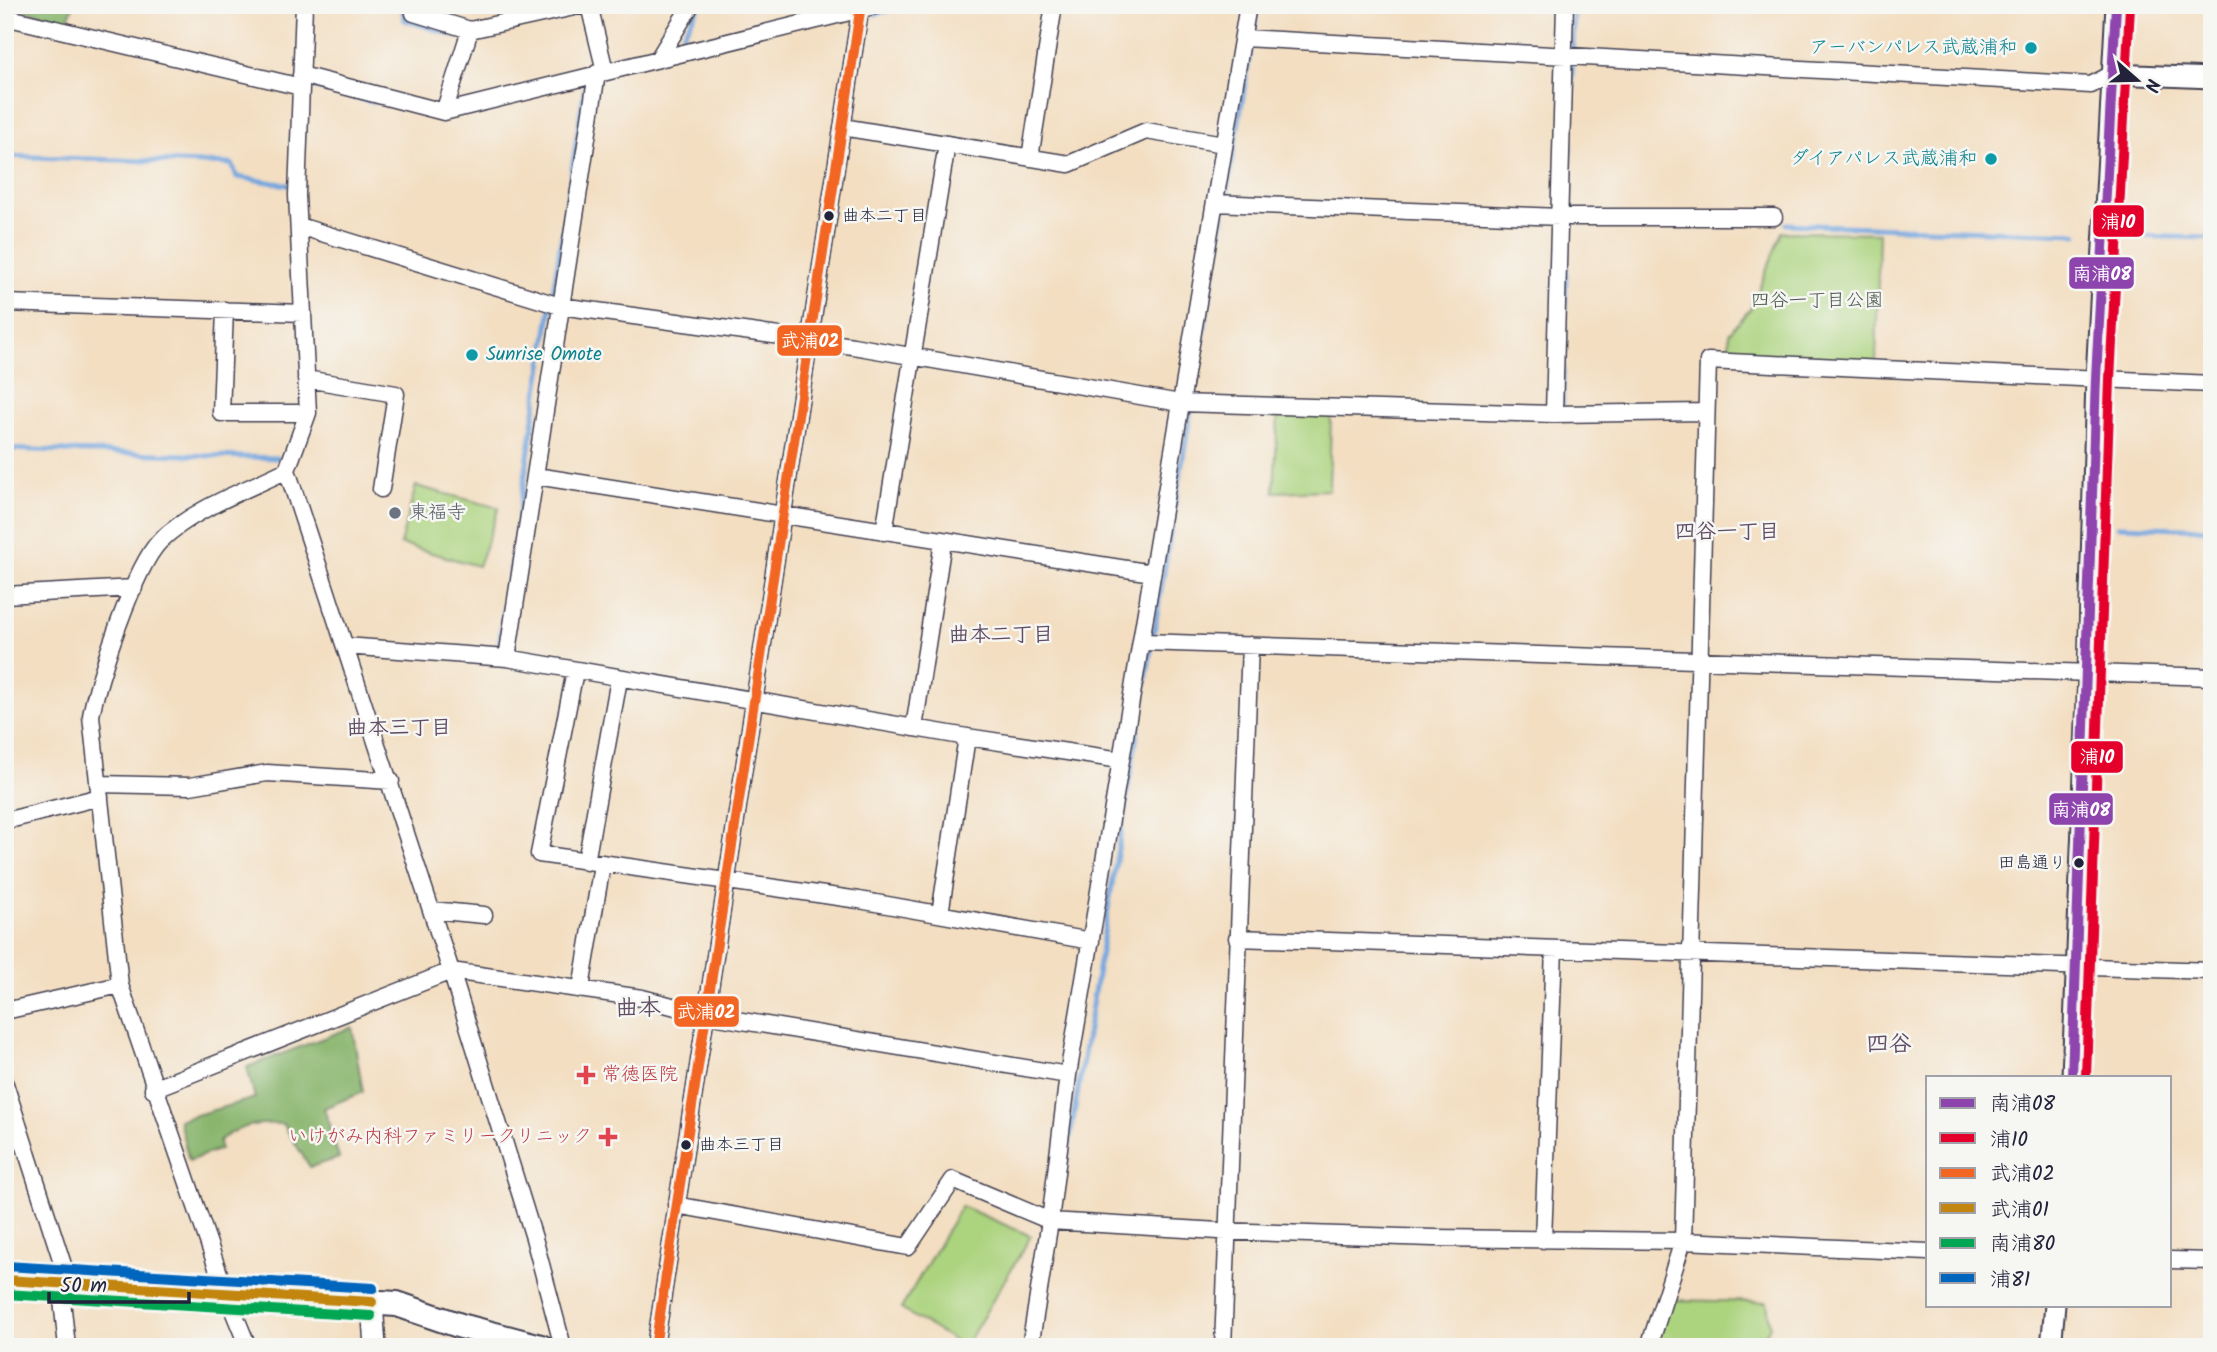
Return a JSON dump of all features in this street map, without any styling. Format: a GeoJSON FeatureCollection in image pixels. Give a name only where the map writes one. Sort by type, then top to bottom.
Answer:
{"type":"FeatureCollection","features":[{"type":"Feature","properties":{"kind":"main road"},"geometry":{"type":"LineString","coordinates":[[5,1280],[225,1291],[397,1304],[461,1326],[541,1347]]}},
{"type":"Feature","properties":{"kind":"main road"},"geometry":{"type":"LineString","coordinates":[[372,1302],[375,1347]]}},
{"type":"Feature","properties":{"kind":"street"},"geometry":{"type":"LineString","coordinates":[[304,5],[299,226],[308,414],[287,470],[391,780],[534,1238],[563,1347]]}},
{"type":"Feature","properties":{"kind":"street"},"geometry":{"type":"LineString","coordinates":[[413,5],[415,13],[470,30],[583,5]]}},
{"type":"Feature","properties":{"kind":"street"},"geometry":{"type":"LineString","coordinates":[[507,658],[560,306],[601,72],[589,5]]}},
{"type":"Feature","properties":{"kind":"street"},"geometry":{"type":"LineString","coordinates":[[658,59],[691,5]]}},
{"type":"Feature","properties":{"kind":"street"},"geometry":{"type":"LineString","coordinates":[[5,17],[444,112],[860,7],[878,5]]}},
{"type":"Feature","properties":{"kind":"street"},"geometry":{"type":"LineString","coordinates":[[1030,158],[1054,5]]}},
{"type":"Feature","properties":{"kind":"street"},"geometry":{"type":"LineString","coordinates":[[1030,1347],[1050,1221],[1068,1075],[1143,642],[1180,403],[1248,5]]}},
{"type":"Feature","properties":{"kind":"street"},"geometry":{"type":"LineString","coordinates":[[1554,414],[1565,5]]}},
{"type":"Feature","properties":{"kind":"street"},"geometry":{"type":"LineString","coordinates":[[2072,1076],[2088,673],[2095,378],[2116,5]]}},
{"type":"Feature","properties":{"kind":"street"},"geometry":{"type":"LineString","coordinates":[[655,1347],[860,7]]}},
{"type":"Feature","properties":{"kind":"street"},"geometry":{"type":"LineString","coordinates":[[444,112],[470,30]]}},
{"type":"Feature","properties":{"kind":"street"},"geometry":{"type":"LineString","coordinates":[[1243,38],[2091,85],[2112,74],[2212,78]]}},
{"type":"Feature","properties":{"kind":"street"},"geometry":{"type":"LineString","coordinates":[[842,127],[1069,164],[1146,131],[1224,144]]}},
{"type":"Feature","properties":{"kind":"street"},"geometry":{"type":"LineString","coordinates":[[884,532],[947,144]]}},
{"type":"Feature","properties":{"kind":"street"},"geometry":{"type":"LineString","coordinates":[[1215,204],[1560,217],[1774,217]]}},
{"type":"Feature","properties":{"kind":"street"},"geometry":{"type":"LineString","coordinates":[[299,226],[560,306],[912,357],[1180,403],[1554,414],[1705,412]]}},
{"type":"Feature","properties":{"kind":"street"},"geometry":{"type":"LineString","coordinates":[[5,303],[303,313]]}},
{"type":"Feature","properties":{"kind":"street"},"geometry":{"type":"LineString","coordinates":[[225,310],[221,413],[308,414]]}},
{"type":"Feature","properties":{"kind":"street"},"geometry":{"type":"LineString","coordinates":[[1649,1347],[1684,1241],[1708,361],[2212,384]]}},
{"type":"Feature","properties":{"kind":"street"},"geometry":{"type":"LineString","coordinates":[[306,379],[396,394],[381,489]]}},
{"type":"Feature","properties":{"kind":"street"},"geometry":{"type":"LineString","coordinates":[[248,1347],[225,1291],[153,1089],[120,985],[91,716],[95,692],[134,588],[159,542],[190,518],[287,470]]}},
{"type":"Feature","properties":{"kind":"street"},"geometry":{"type":"LineString","coordinates":[[536,476],[1152,573]]}},
{"type":"Feature","properties":{"kind":"street"},"geometry":{"type":"LineString","coordinates":[[914,728],[943,542]]}},
{"type":"Feature","properties":{"kind":"street"},"geometry":{"type":"LineString","coordinates":[[5,595],[134,588]]}},
{"type":"Feature","properties":{"kind":"street"},"geometry":{"type":"LineString","coordinates":[[1143,642],[2212,677]]}},
{"type":"Feature","properties":{"kind":"street"},"geometry":{"type":"LineString","coordinates":[[1223,1347],[1250,645]]}},
{"type":"Feature","properties":{"kind":"street"},"geometry":{"type":"LineString","coordinates":[[345,646],[507,658],[967,737],[1121,760]]}},
{"type":"Feature","properties":{"kind":"street"},"geometry":{"type":"LineString","coordinates":[[575,671],[539,854],[940,914],[1091,941]]}},
{"type":"Feature","properties":{"kind":"street"},"geometry":{"type":"LineString","coordinates":[[581,988],[618,679]]}},
{"type":"Feature","properties":{"kind":"street"},"geometry":{"type":"LineString","coordinates":[[940,914],[967,737]]}},
{"type":"Feature","properties":{"kind":"street"},"geometry":{"type":"LineString","coordinates":[[5,821],[99,791],[190,786],[267,773],[391,780]]}},
{"type":"Feature","properties":{"kind":"street"},"geometry":{"type":"LineString","coordinates":[[431,910],[484,915]]}},
{"type":"Feature","properties":{"kind":"street"},"geometry":{"type":"LineString","coordinates":[[1237,938],[2212,971]]}},
{"type":"Feature","properties":{"kind":"street"},"geometry":{"type":"LineString","coordinates":[[1543,1240],[1554,949]]}},
{"type":"Feature","properties":{"kind":"street"},"geometry":{"type":"LineString","coordinates":[[153,1089],[451,971],[642,998],[706,1015],[1068,1075]]}},
{"type":"Feature","properties":{"kind":"street"},"geometry":{"type":"LineString","coordinates":[[5,1011],[120,985]]}},
{"type":"Feature","properties":{"kind":"street"},"geometry":{"type":"LineString","coordinates":[[5,1084],[63,1265],[67,1347]]}},
{"type":"Feature","properties":{"kind":"street"},"geometry":{"type":"LineString","coordinates":[[676,1205],[908,1247],[953,1180],[1050,1221],[1227,1231],[1684,1241],[1926,1252]]}},
{"type":"Feature","properties":{"kind":"street"},"geometry":{"type":"LineString","coordinates":[[2172,1260],[2212,1261]]}},
{"type":"Feature","properties":{"kind":"street"},"geometry":{"type":"LineString","coordinates":[[2051,1347],[2055,1306]]}},
{"type":"Feature","properties":{"kind":"green space"},"geometry":{"type":"Polygon","coordinates":[[[5,5],[74,5],[67,21],[5,5]]]}},
{"type":"Feature","properties":{"kind":"green space","name":"四谷一丁目公園"},"geometry":{"type":"Polygon","coordinates":[[[1782,232],[1879,233],[1876,363],[1730,358],[1729,333],[1751,308],[1782,232]]]}},
{"type":"Feature","properties":{"kind":"green space"},"geometry":{"type":"Polygon","coordinates":[[[1278,414],[1331,415],[1329,490],[1274,492],[1278,414]]]}},
{"type":"Feature","properties":{"kind":"green space"},"geometry":{"type":"Polygon","coordinates":[[[416,486],[499,508],[478,566],[400,544],[416,486]]]}},
{"type":"Feature","properties":{"kind":"green space"},"geometry":{"type":"Polygon","coordinates":[[[352,1027],[363,1092],[324,1108],[339,1158],[310,1167],[283,1124],[266,1124],[233,1132],[219,1141],[220,1149],[189,1161],[179,1120],[255,1098],[247,1067],[352,1027]]]}},
{"type":"Feature","properties":{"kind":"green space"},"geometry":{"type":"Polygon","coordinates":[[[961,1206],[1031,1236],[965,1347],[901,1309],[961,1206]]]}},
{"type":"Feature","properties":{"kind":"green space"},"geometry":{"type":"Polygon","coordinates":[[[1671,1300],[1767,1302],[1770,1326],[1759,1347],[1656,1347],[1671,1300]]]}},
{"type":"Feature","properties":{"kind":"waterway"},"geometry":{"type":"LineString","coordinates":[[401,5],[405,20],[456,36]]}},
{"type":"Feature","properties":{"kind":"waterway"},"geometry":{"type":"LineString","coordinates":[[683,34],[700,5]]}},
{"type":"Feature","properties":{"kind":"waterway"},"geometry":{"type":"LineString","coordinates":[[875,14],[909,5]]}},
{"type":"Feature","properties":{"kind":"waterway"},"geometry":{"type":"LineString","coordinates":[[1062,1186],[1258,5]]}},
{"type":"Feature","properties":{"kind":"waterway"},"geometry":{"type":"LineString","coordinates":[[1562,409],[1574,5]]}},
{"type":"Feature","properties":{"kind":"waterway"},"geometry":{"type":"LineString","coordinates":[[306,85],[373,102]]}},
{"type":"Feature","properties":{"kind":"waterway"},"geometry":{"type":"LineString","coordinates":[[498,652],[585,85]]}},
{"type":"Feature","properties":{"kind":"waterway"},"geometry":{"type":"LineString","coordinates":[[5,156],[232,164],[237,177],[288,185]]}},
{"type":"Feature","properties":{"kind":"waterway"},"geometry":{"type":"LineString","coordinates":[[1786,224],[2077,234]]}},
{"type":"Feature","properties":{"kind":"waterway"},"geometry":{"type":"LineString","coordinates":[[2131,236],[2212,238]]}},
{"type":"Feature","properties":{"kind":"waterway"},"geometry":{"type":"LineString","coordinates":[[5,449],[278,458]]}},
{"type":"Feature","properties":{"kind":"waterway"},"geometry":{"type":"LineString","coordinates":[[2118,526],[2212,529]]}},
{"type":"Feature","properties":{"kind":"transit line","name":"武浦02"},"geometry":{"type":"LineString","coordinates":[[655,1347],[861,5]]}},
{"type":"Feature","properties":{"kind":"transit line","name":"南浦08"},"geometry":{"type":"LineString","coordinates":[[2072,1076],[2096,378],[2116,5]]}},
{"type":"Feature","properties":{"kind":"transit line","name":"浦10"},"geometry":{"type":"LineString","coordinates":[[2086,1076],[2110,379],[2130,6]]}},
{"type":"Feature","properties":{"kind":"transit line","name":"浦81"},"geometry":{"type":"LineString","coordinates":[[6,1266],[373,1288]]}},
{"type":"Feature","properties":{"kind":"transit line","name":"武浦01"},"geometry":{"type":"LineString","coordinates":[[5,1280],[372,1302]]}},
{"type":"Feature","properties":{"kind":"transit line","name":"南浦80"},"geometry":{"type":"LineString","coordinates":[[5,1294],[371,1316]]}},
{"type":"Feature","properties":{"kind":"place","name":"アーバンパレス武蔵浦和"},"geometry":{"type":"Point","coordinates":[2031,48]}},
{"type":"Feature","properties":{"kind":"place","name":"ダイアパレス武蔵浦和"},"geometry":{"type":"Point","coordinates":[1991,159]}},
{"type":"Feature","properties":{"kind":"place","name":"曲本二丁目"},"geometry":{"type":"Point","coordinates":[829,216]}},
{"type":"Feature","properties":{"kind":"place","name":"Sunrise Omote"},"geometry":{"type":"Point","coordinates":[472,355]}},
{"type":"Feature","properties":{"kind":"place","name":"東福寺"},"geometry":{"type":"Point","coordinates":[395,513]}},
{"type":"Feature","properties":{"kind":"place","name":"田島通り"},"geometry":{"type":"Point","coordinates":[2079,863]}},
{"type":"Feature","properties":{"kind":"place","name":"常徳医院"},"geometry":{"type":"Point","coordinates":[586,1075]}},
{"type":"Feature","properties":{"kind":"place","name":"いけがみ内科ファミリークリニック"},"geometry":{"type":"Point","coordinates":[608,1137]}},
{"type":"Feature","properties":{"kind":"place","name":"曲本三丁目"},"geometry":{"type":"Point","coordinates":[686,1145]}},
{"type":"Feature","properties":{"kind":"district","name":"四谷一丁目"},"geometry":{"type":"Point","coordinates":[1727,532]}},
{"type":"Feature","properties":{"kind":"district","name":"曲本二丁目"},"geometry":{"type":"Point","coordinates":[1001,635]}},
{"type":"Feature","properties":{"kind":"district","name":"曲本三丁目"},"geometry":{"type":"Point","coordinates":[399,728]}},
{"type":"Feature","properties":{"kind":"district","name":"曲本"},"geometry":{"type":"Point","coordinates":[638,1009]}},
{"type":"Feature","properties":{"kind":"district","name":"四谷"},"geometry":{"type":"Point","coordinates":[1889,1045]}}]}
